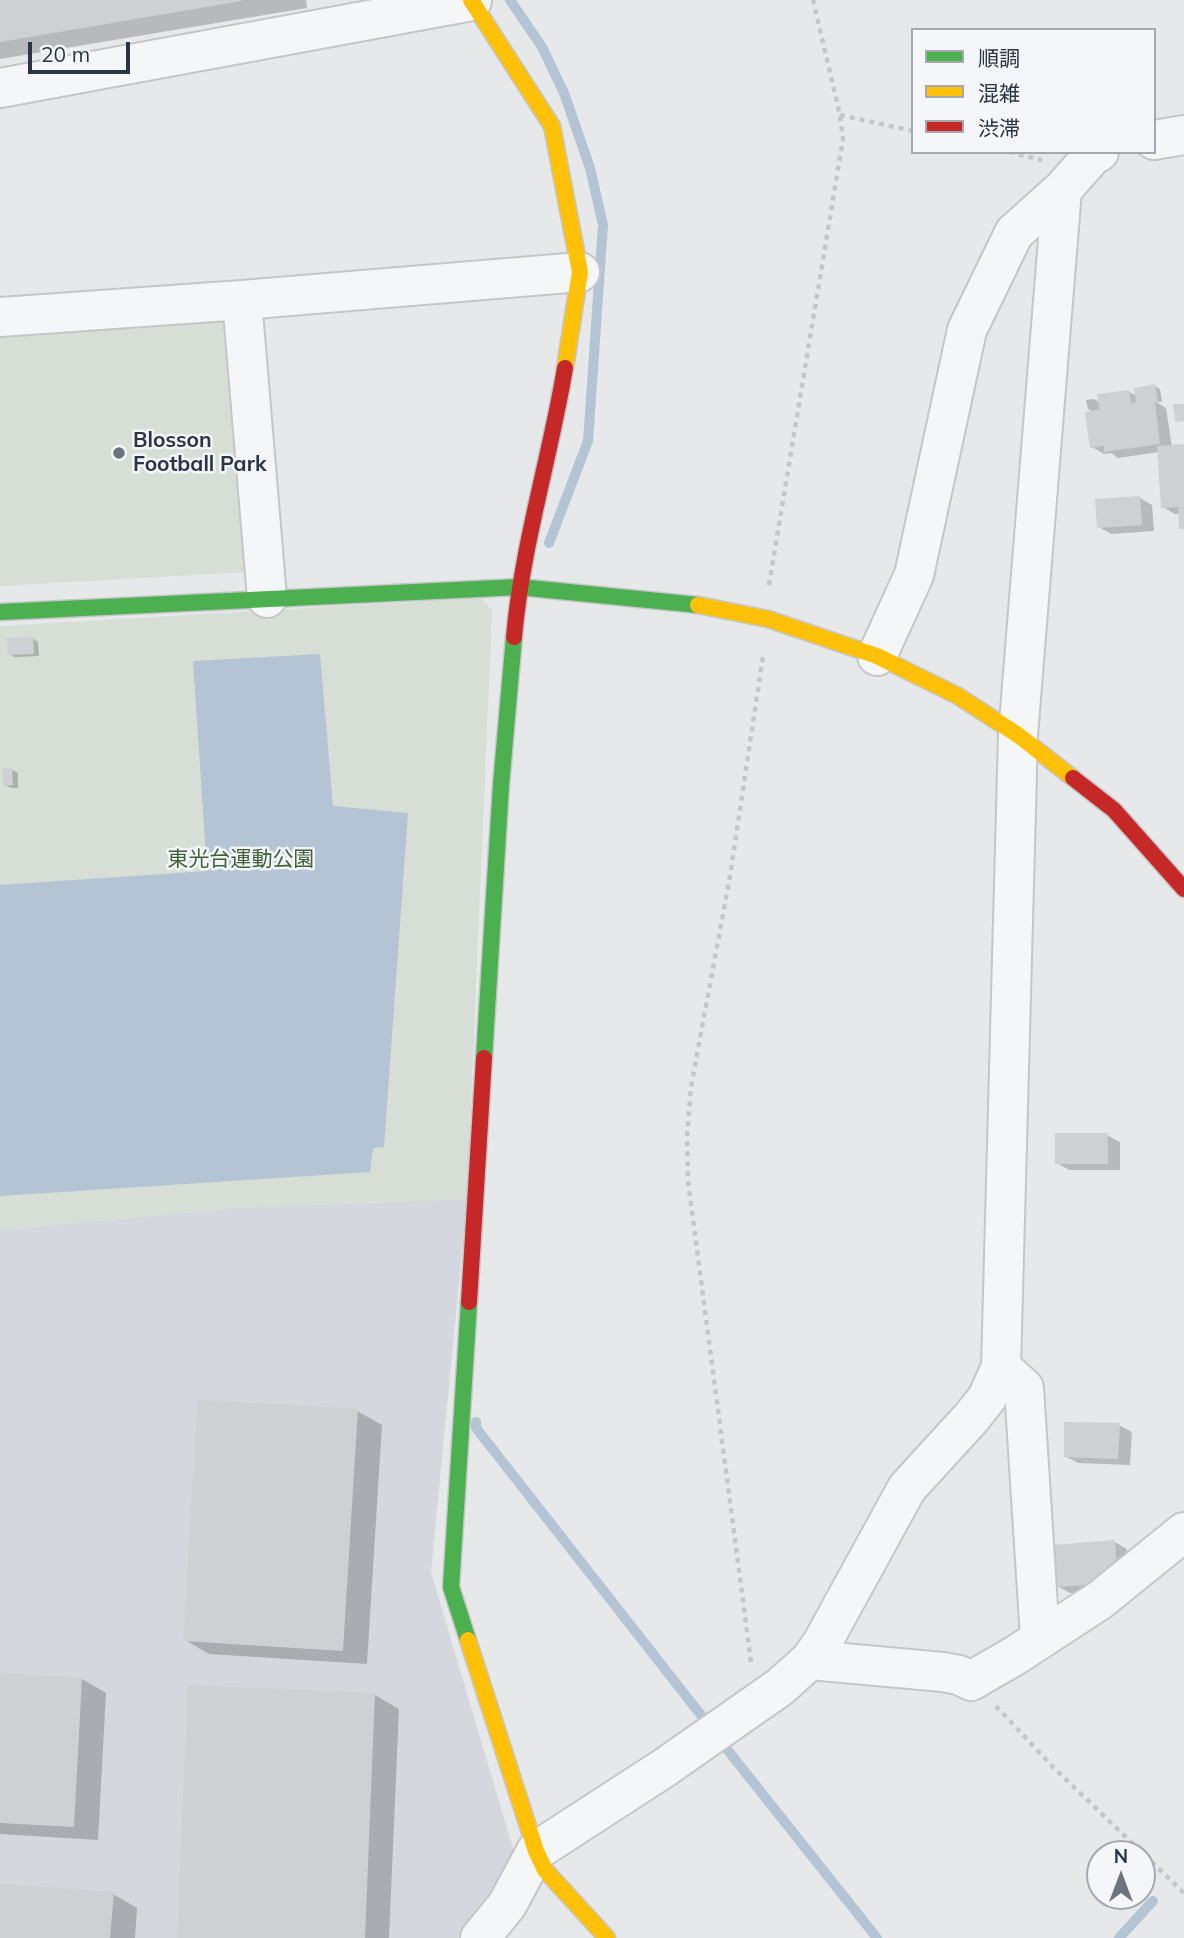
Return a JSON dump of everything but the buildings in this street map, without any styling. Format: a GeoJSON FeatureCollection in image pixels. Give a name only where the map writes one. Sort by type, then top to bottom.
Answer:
{"type":"FeatureCollection","features":[{"type":"Feature","properties":{"kind":"street"},"geometry":{"type":"LineString","coordinates":[[0,89],[471,0],[552,126],[580,272],[558,410],[519,587],[501,785],[450,1587],[536,1852],[545,1870],[607,1938]]}},
{"type":"Feature","properties":{"kind":"street"},"geometry":{"type":"LineString","coordinates":[[1156,139],[1184,135]]}},
{"type":"Feature","properties":{"kind":"street"},"geometry":{"type":"LineString","coordinates":[[877,656],[914,575],[967,330],[1014,233],[1062,190],[1095,154]]}},
{"type":"Feature","properties":{"kind":"street"},"geometry":{"type":"LineString","coordinates":[[480,1938],[507,1905],[536,1852],[664,1768],[780,1687],[810,1660],[822,1643],[907,1488],[987,1398],[1002,1367],[1018,734],[1062,190]]}},
{"type":"Feature","properties":{"kind":"street"},"geometry":{"type":"LineString","coordinates":[[0,317],[580,272]]}},
{"type":"Feature","properties":{"kind":"street"},"geometry":{"type":"LineString","coordinates":[[242,300],[267,598]]}},
{"type":"Feature","properties":{"kind":"street"},"geometry":{"type":"LineString","coordinates":[[0,612],[519,587],[695,605],[768,619],[877,656],[958,696],[1018,734],[1114,810],[1184,889]]}},
{"type":"Feature","properties":{"kind":"street"},"geometry":{"type":"LineString","coordinates":[[1002,1367],[1024,1388],[1040,1638]]}},
{"type":"Feature","properties":{"kind":"street"},"geometry":{"type":"LineString","coordinates":[[810,1660],[943,1672],[971,1681],[1100,1600],[1184,1532]]}},
{"type":"Feature","properties":{"kind":"path"},"geometry":{"type":"LineString","coordinates":[[756,1702],[688,1181],[687,1137],[691,1087],[730,876],[768,619],[769,587],[843,139],[840,115],[813,0]]}},
{"type":"Feature","properties":{"kind":"path"},"geometry":{"type":"LineString","coordinates":[[840,115],[911,131]]}},
{"type":"Feature","properties":{"kind":"path"},"geometry":{"type":"LineString","coordinates":[[971,1681],[976,1683],[1053,1767],[1184,1893]]}},
{"type":"Feature","properties":{"kind":"shaded area"},"geometry":{"type":"Polygon","coordinates":[[[467,1199],[431,1572],[514,1852],[509,1867],[458,1938],[0,1938],[0,1230],[237,1208],[467,1199]]]}},
{"type":"Feature","properties":{"kind":"green space","name":"Blosson Football Park"},"geometry":{"type":"Polygon","coordinates":[[[230,319],[246,572],[0,586],[0,333],[230,319]]]}},
{"type":"Feature","properties":{"kind":"green space","name":"東光台運動公園"},"geometry":{"type":"Polygon","coordinates":[[[481,598],[492,610],[467,1199],[237,1208],[0,1230],[0,626],[481,598]]]}},
{"type":"Feature","properties":{"kind":"water"},"geometry":{"type":"Polygon","coordinates":[[[320,654],[333,806],[408,813],[384,1147],[373,1148],[370,1172],[0,1196],[0,885],[207,871],[193,661],[320,654]]]}},
{"type":"Feature","properties":{"kind":"waterway"},"geometry":{"type":"LineString","coordinates":[[510,0],[542,47],[564,93],[590,168],[603,225],[588,441],[549,543]]}},
{"type":"Feature","properties":{"kind":"waterway"},"geometry":{"type":"LineString","coordinates":[[476,1422],[476,1428],[708,1724]]}},
{"type":"Feature","properties":{"kind":"waterway"},"geometry":{"type":"LineString","coordinates":[[726,1748],[877,1938]]}},
{"type":"Feature","properties":{"kind":"waterway"},"geometry":{"type":"LineString","coordinates":[[1119,1938],[1145,1910]]}},
{"type":"Feature","properties":{"kind":"traffic: fast"},"geometry":{"type":"LineString","coordinates":[[0,612],[519,587],[698,605]]}},
{"type":"Feature","properties":{"kind":"traffic: fast"},"geometry":{"type":"LineString","coordinates":[[484,1058],[501,785],[514,637]]}},
{"type":"Feature","properties":{"kind":"traffic: fast"},"geometry":{"type":"LineString","coordinates":[[468,1640],[451,1587],[469,1302]]}},
{"type":"Feature","properties":{"kind":"traffic: slow"},"geometry":{"type":"LineString","coordinates":[[471,0],[552,126],[580,272],[565,368]]}},
{"type":"Feature","properties":{"kind":"traffic: slow"},"geometry":{"type":"LineString","coordinates":[[698,605],[768,619],[877,656],[958,696],[1018,735],[1073,778]]}},
{"type":"Feature","properties":{"kind":"traffic: slow"},"geometry":{"type":"LineString","coordinates":[[468,1640],[536,1851],[545,1870],[607,1938]]}},
{"type":"Feature","properties":{"kind":"traffic: jam"},"geometry":{"type":"LineString","coordinates":[[514,637],[523,569],[565,368]]}},
{"type":"Feature","properties":{"kind":"traffic: jam"},"geometry":{"type":"LineString","coordinates":[[1073,778],[1114,810],[1184,889]]}},
{"type":"Feature","properties":{"kind":"traffic: jam"},"geometry":{"type":"LineString","coordinates":[[469,1302],[484,1058]]}},
{"type":"Feature","properties":{"kind":"place","name":"Blosson Football Park"},"geometry":{"type":"Point","coordinates":[119,453]}}]}
